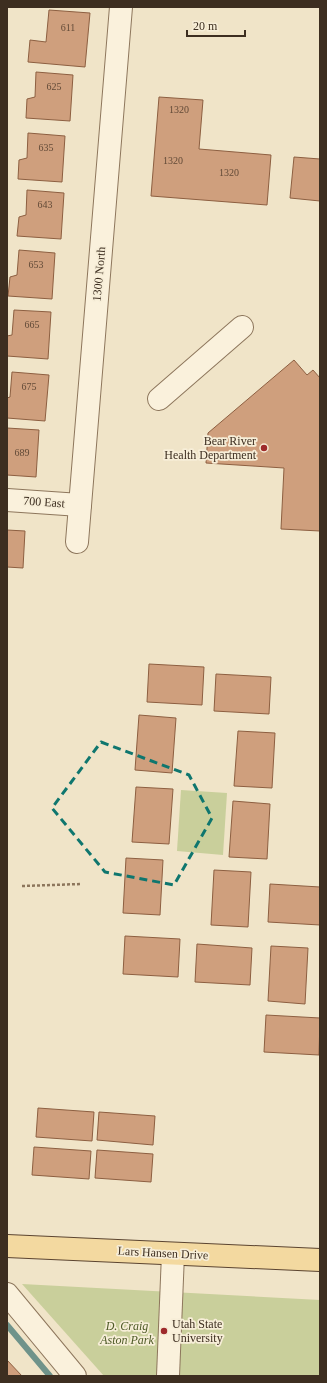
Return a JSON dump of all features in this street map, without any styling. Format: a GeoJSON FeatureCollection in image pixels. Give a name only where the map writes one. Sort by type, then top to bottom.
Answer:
{"type":"FeatureCollection","features":[{"type":"Feature","properties":{"kind":"main road","name":"Lars Hansen Drive"},"geometry":{"type":"LineString","coordinates":[[7,1246],[320,1260]]}},
{"type":"Feature","properties":{"kind":"street","name":"1300 North"},"geometry":{"type":"LineString","coordinates":[[77,542],[121,7]]}},
{"type":"Feature","properties":{"kind":"street"},"geometry":{"type":"LineString","coordinates":[[159,399],[242,327]]}},
{"type":"Feature","properties":{"kind":"street","name":"700 East"},"geometry":{"type":"LineString","coordinates":[[7,500],[80,505]]}},
{"type":"Feature","properties":{"kind":"street"},"geometry":{"type":"LineString","coordinates":[[168,1376],[173,1254]]}},
{"type":"Feature","properties":{"kind":"street"},"geometry":{"type":"LineString","coordinates":[[7,1294],[75,1376]]}},
{"type":"Feature","properties":{"kind":"path"},"geometry":{"type":"LineString","coordinates":[[22,886],[81,884]]}},
{"type":"Feature","properties":{"kind":"highlighted area"},"geometry":{"type":"Polygon","coordinates":[[[101,742],[189,775],[212,818],[174,885],[105,872],[52,808],[101,742]]]}},
{"type":"Feature","properties":{"kind":"green space"},"geometry":{"type":"Polygon","coordinates":[[[181,790],[227,793],[223,855],[177,851],[181,790]]]}},
{"type":"Feature","properties":{"kind":"green space","name":"D. Craig Aston Park"},"geometry":{"type":"Polygon","coordinates":[[[22,1284],[320,1300],[320,1376],[104,1376],[22,1284]]]}},
{"type":"Feature","properties":{"kind":"building"},"geometry":{"type":"Polygon","coordinates":[[[49,10],[90,13],[85,67],[28,62],[30,40],[46,42],[49,10]]]}},
{"type":"Feature","properties":{"kind":"building"},"geometry":{"type":"Polygon","coordinates":[[[36,72],[73,75],[70,121],[26,118],[27,99],[35,97],[36,72]]]}},
{"type":"Feature","properties":{"kind":"building"},"geometry":{"type":"Polygon","coordinates":[[[159,97],[203,100],[199,149],[271,155],[267,205],[151,196],[159,97]]]}},
{"type":"Feature","properties":{"kind":"building"},"geometry":{"type":"Polygon","coordinates":[[[28,133],[65,136],[62,182],[18,179],[19,160],[27,158],[28,133]]]}},
{"type":"Feature","properties":{"kind":"building"},"geometry":{"type":"Polygon","coordinates":[[[294,157],[320,159],[320,201],[290,198],[294,157]]]}},
{"type":"Feature","properties":{"kind":"building"},"geometry":{"type":"Polygon","coordinates":[[[27,190],[64,193],[61,239],[17,236],[19,217],[26,215],[27,190]]]}},
{"type":"Feature","properties":{"kind":"building"},"geometry":{"type":"Polygon","coordinates":[[[19,250],[55,253],[52,299],[8,296],[10,277],[17,275],[19,250]]]}},
{"type":"Feature","properties":{"kind":"building"},"geometry":{"type":"Polygon","coordinates":[[[14,310],[51,312],[48,359],[7,356],[7,336],[12,335],[14,310]]]}},
{"type":"Feature","properties":{"kind":"building","name":"Bear River Health Department"},"geometry":{"type":"Polygon","coordinates":[[[294,360],[307,375],[313,370],[320,378],[320,531],[281,529],[284,468],[206,463],[208,433],[294,360]]]}},
{"type":"Feature","properties":{"kind":"building"},"geometry":{"type":"Polygon","coordinates":[[[12,372],[49,375],[45,421],[7,418],[7,398],[10,397],[12,372]]]}},
{"type":"Feature","properties":{"kind":"building"},"geometry":{"type":"Polygon","coordinates":[[[7,428],[39,430],[36,477],[7,475],[7,428]]]}},
{"type":"Feature","properties":{"kind":"building"},"geometry":{"type":"Polygon","coordinates":[[[7,530],[25,531],[23,568],[7,567],[7,530]]]}},
{"type":"Feature","properties":{"kind":"building"},"geometry":{"type":"Polygon","coordinates":[[[149,664],[204,667],[202,705],[147,702],[149,664]]]}},
{"type":"Feature","properties":{"kind":"building"},"geometry":{"type":"Polygon","coordinates":[[[216,674],[271,677],[269,714],[214,711],[216,674]]]}},
{"type":"Feature","properties":{"kind":"building"},"geometry":{"type":"Polygon","coordinates":[[[139,715],[176,718],[172,773],[135,770],[139,715]]]}},
{"type":"Feature","properties":{"kind":"building"},"geometry":{"type":"Polygon","coordinates":[[[238,731],[275,733],[272,788],[234,786],[238,731]]]}},
{"type":"Feature","properties":{"kind":"building"},"geometry":{"type":"Polygon","coordinates":[[[136,787],[173,789],[169,844],[132,842],[136,787]]]}},
{"type":"Feature","properties":{"kind":"building"},"geometry":{"type":"Polygon","coordinates":[[[233,801],[270,804],[267,859],[229,857],[233,801]]]}},
{"type":"Feature","properties":{"kind":"building"},"geometry":{"type":"Polygon","coordinates":[[[126,858],[163,860],[160,915],[123,913],[126,858]]]}},
{"type":"Feature","properties":{"kind":"building"},"geometry":{"type":"Polygon","coordinates":[[[214,870],[251,872],[248,927],[211,925],[214,870]]]}},
{"type":"Feature","properties":{"kind":"building"},"geometry":{"type":"Polygon","coordinates":[[[270,884],[320,887],[320,925],[268,922],[270,884]]]}},
{"type":"Feature","properties":{"kind":"building"},"geometry":{"type":"Polygon","coordinates":[[[125,936],[180,939],[178,977],[123,974],[125,936]]]}},
{"type":"Feature","properties":{"kind":"building"},"geometry":{"type":"Polygon","coordinates":[[[197,944],[252,948],[250,985],[195,982],[197,944]]]}},
{"type":"Feature","properties":{"kind":"building"},"geometry":{"type":"Polygon","coordinates":[[[271,946],[308,948],[305,1004],[268,1001],[271,946]]]}},
{"type":"Feature","properties":{"kind":"building"},"geometry":{"type":"Polygon","coordinates":[[[266,1015],[320,1018],[319,1055],[264,1052],[266,1015]]]}},
{"type":"Feature","properties":{"kind":"building"},"geometry":{"type":"Polygon","coordinates":[[[38,1108],[94,1112],[92,1141],[36,1137],[38,1108]]]}},
{"type":"Feature","properties":{"kind":"building"},"geometry":{"type":"Polygon","coordinates":[[[99,1112],[155,1116],[153,1145],[97,1140],[99,1112]]]}},
{"type":"Feature","properties":{"kind":"building"},"geometry":{"type":"Polygon","coordinates":[[[34,1147],[91,1151],[89,1179],[32,1175],[34,1147]]]}},
{"type":"Feature","properties":{"kind":"building"},"geometry":{"type":"Polygon","coordinates":[[[97,1150],[153,1154],[151,1182],[95,1178],[97,1150]]]}},
{"type":"Feature","properties":{"kind":"building"},"geometry":{"type":"Polygon","coordinates":[[[7,1360],[22,1376],[7,1376],[7,1360]]]}},
{"type":"Feature","properties":{"kind":"waterway"},"geometry":{"type":"LineString","coordinates":[[7,1325],[50,1376]]}},
{"type":"Feature","properties":{"kind":"place","name":"Bear River Health Department"},"geometry":{"type":"Point","coordinates":[264,448]}},
{"type":"Feature","properties":{"kind":"place","name":"Utah State University"},"geometry":{"type":"Point","coordinates":[164,1331]}}]}
